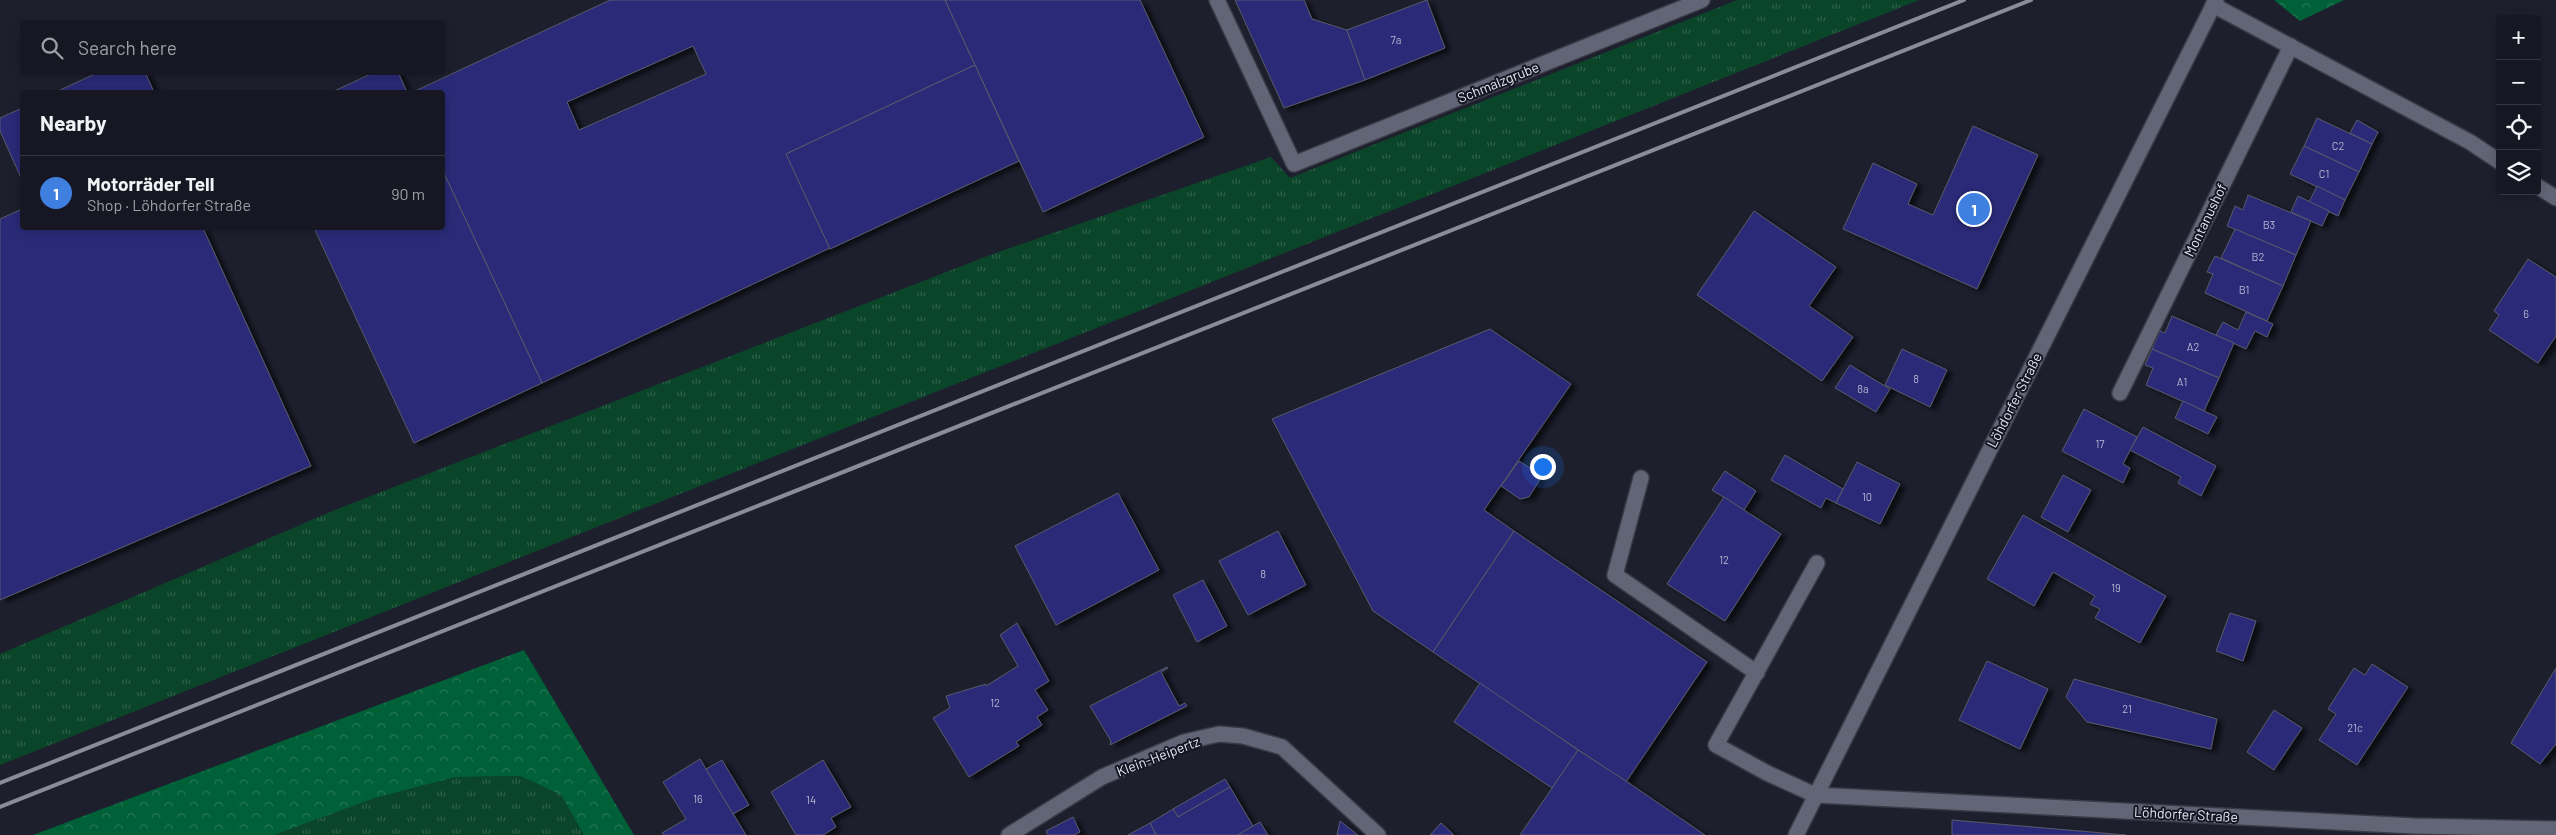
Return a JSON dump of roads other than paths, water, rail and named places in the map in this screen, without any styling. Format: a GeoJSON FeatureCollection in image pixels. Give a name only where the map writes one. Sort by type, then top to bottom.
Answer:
{"type":"FeatureCollection","features":[{"type":"Feature","properties":{"kind":"main road","name":"Schmalzgrube"},"geometry":{"type":"LineString","coordinates":[[1217,0],[1294,164],[1702,0]]}},
{"type":"Feature","properties":{"kind":"main road"},"geometry":{"type":"LineString","coordinates":[[2214,2],[2291,46],[2470,142],[2496,159]]}},
{"type":"Feature","properties":{"kind":"main road","name":"Löhdorfer Straße"},"geometry":{"type":"LineString","coordinates":[[1796,835],[2214,2]]}},
{"type":"Feature","properties":{"kind":"main road","name":"Montanushof"},"geometry":{"type":"LineString","coordinates":[[2120,393],[2291,46]]}},
{"type":"Feature","properties":{"kind":"main road"},"geometry":{"type":"LineString","coordinates":[[2541,189],[2556,198]]}},
{"type":"Feature","properties":{"kind":"main road"},"geometry":{"type":"LineString","coordinates":[[1641,478],[1615,575],[1757,673]]}},
{"type":"Feature","properties":{"kind":"main road"},"geometry":{"type":"LineString","coordinates":[[1815,794],[1767,773],[1716,745],[1816,563]]}},
{"type":"Feature","properties":{"kind":"main road","name":"Klein-Heipertz"},"geometry":{"type":"LineString","coordinates":[[1009,835],[1102,778],[1184,742],[1219,734],[1243,736],[1282,746],[1378,835]]}},
{"type":"Feature","properties":{"kind":"main road","name":"Löhdorfer Straße"},"geometry":{"type":"LineString","coordinates":[[1815,794],[2414,826],[2556,829]]}},
{"type":"Feature","properties":{"kind":"railway"},"geometry":{"type":"LineString","coordinates":[[0,783],[1964,0]]}},
{"type":"Feature","properties":{"kind":"railway"},"geometry":{"type":"LineString","coordinates":[[0,807],[2031,0]]}},
{"type":"Feature","properties":{"kind":"place","name":"Motorräder Tell"},"geometry":{"type":"Point","coordinates":[1974,209]}}]}
